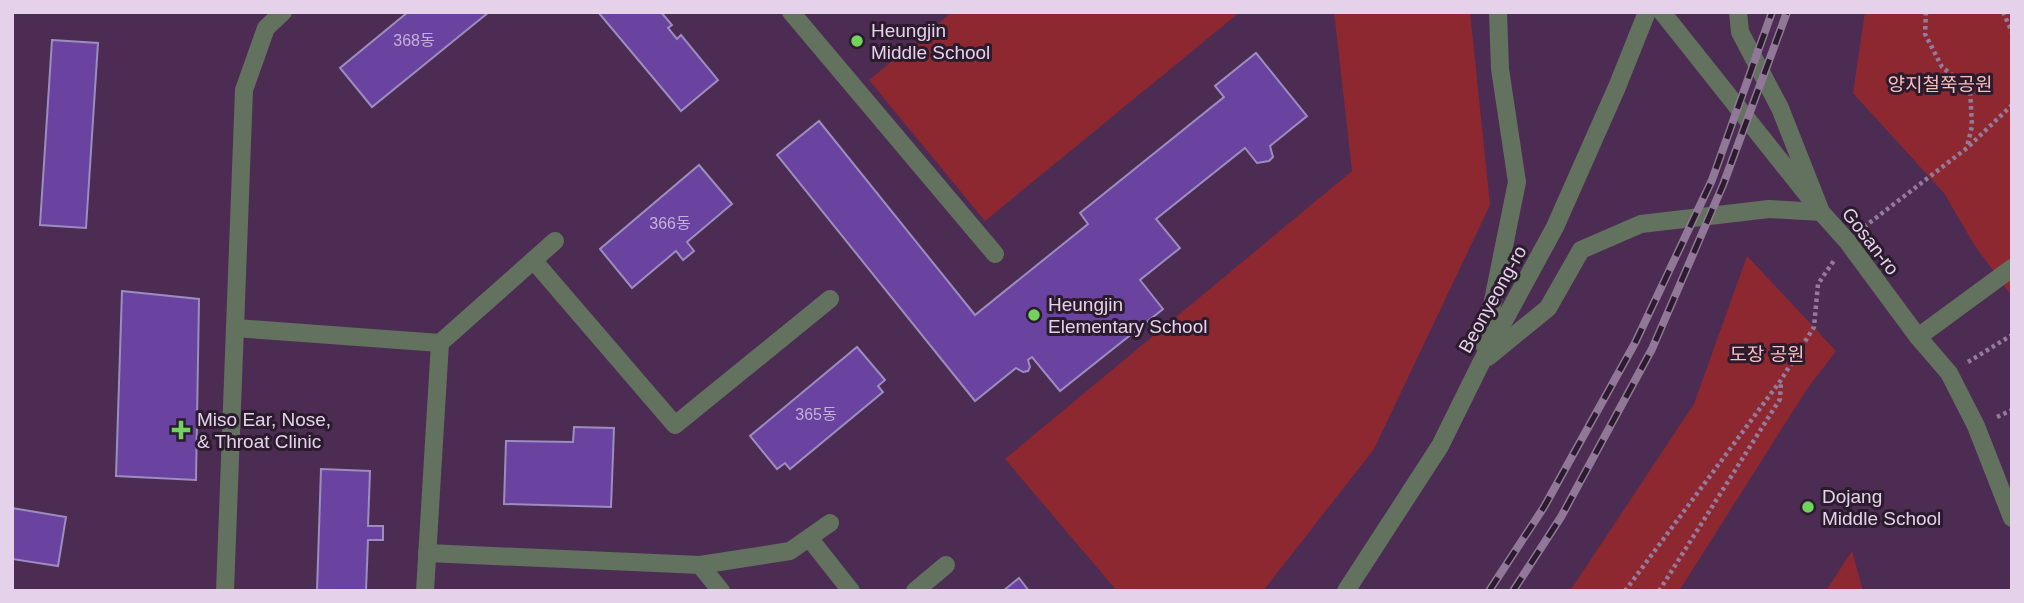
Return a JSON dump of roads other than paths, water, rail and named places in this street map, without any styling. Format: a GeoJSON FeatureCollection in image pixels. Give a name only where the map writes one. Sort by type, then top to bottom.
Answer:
{"type":"FeatureCollection","features":[{"type":"Feature","properties":{"kind":"street"},"geometry":{"type":"LineString","coordinates":[[225,591],[244,90],[266,27],[284,12]]}},
{"type":"Feature","properties":{"kind":"street"},"geometry":{"type":"LineString","coordinates":[[791,12],[995,254]]}},
{"type":"Feature","properties":{"kind":"street"},"geometry":{"type":"LineString","coordinates":[[1481,363],[1517,182],[1500,69],[1497,12]]}},
{"type":"Feature","properties":{"kind":"street","name":"Beonyeong-ro"},"geometry":{"type":"LineString","coordinates":[[1346,591],[1440,446],[1481,363],[1555,227],[1647,12]]}},
{"type":"Feature","properties":{"kind":"street","name":"Gosan-ro"},"geometry":{"type":"LineString","coordinates":[[1662,12],[1847,241],[1918,337],[1949,373],[1976,426],[2012,518]]}},
{"type":"Feature","properties":{"kind":"street"},"geometry":{"type":"LineString","coordinates":[[1481,363],[1548,308],[1581,250],[1641,224],[1769,209],[1821,212],[1780,108],[1740,32],[1738,12]]}},
{"type":"Feature","properties":{"kind":"street"},"geometry":{"type":"LineString","coordinates":[[235,328],[440,343],[555,241]]}},
{"type":"Feature","properties":{"kind":"street"},"geometry":{"type":"LineString","coordinates":[[534,261],[675,425],[830,299]]}},
{"type":"Feature","properties":{"kind":"street"},"geometry":{"type":"LineString","coordinates":[[1918,337],[2012,268]]}},
{"type":"Feature","properties":{"kind":"street"},"geometry":{"type":"LineString","coordinates":[[425,591],[440,343]]}},
{"type":"Feature","properties":{"kind":"street"},"geometry":{"type":"LineString","coordinates":[[427,553],[700,565],[790,551],[830,523]]}},
{"type":"Feature","properties":{"kind":"street"},"geometry":{"type":"LineString","coordinates":[[810,539],[851,591]]}},
{"type":"Feature","properties":{"kind":"street"},"geometry":{"type":"LineString","coordinates":[[700,565],[721,591]]}},
{"type":"Feature","properties":{"kind":"street"},"geometry":{"type":"LineString","coordinates":[[915,591],[946,565]]}},
{"type":"Feature","properties":{"kind":"railway"},"geometry":{"type":"LineString","coordinates":[[1489,591],[1544,507],[1635,343],[1712,180],[1772,12]]}},
{"type":"Feature","properties":{"kind":"railway"},"geometry":{"type":"LineString","coordinates":[[1513,591],[1561,517],[1652,349],[1723,185],[1787,12]]}},
{"type":"Feature","properties":{"kind":"place","name":"Heungjin Middle School"},"geometry":{"type":"Point","coordinates":[857,41]}},
{"type":"Feature","properties":{"kind":"place","name":"Heungjin Elementary School"},"geometry":{"type":"Point","coordinates":[1034,315]}},
{"type":"Feature","properties":{"kind":"place","name":"Miso Ear, Nose, & Throat Clinic"},"geometry":{"type":"Point","coordinates":[181,430]}},
{"type":"Feature","properties":{"kind":"place","name":"Dojang Middle School"},"geometry":{"type":"Point","coordinates":[1808,507]}},
{"type":"Feature","properties":{"kind":"park label","name":"양지철쭉공원"},"geometry":{"type":"Point","coordinates":[1940,84]}},
{"type":"Feature","properties":{"kind":"park label","name":"도장 공원"},"geometry":{"type":"Point","coordinates":[1767,354]}}]}
